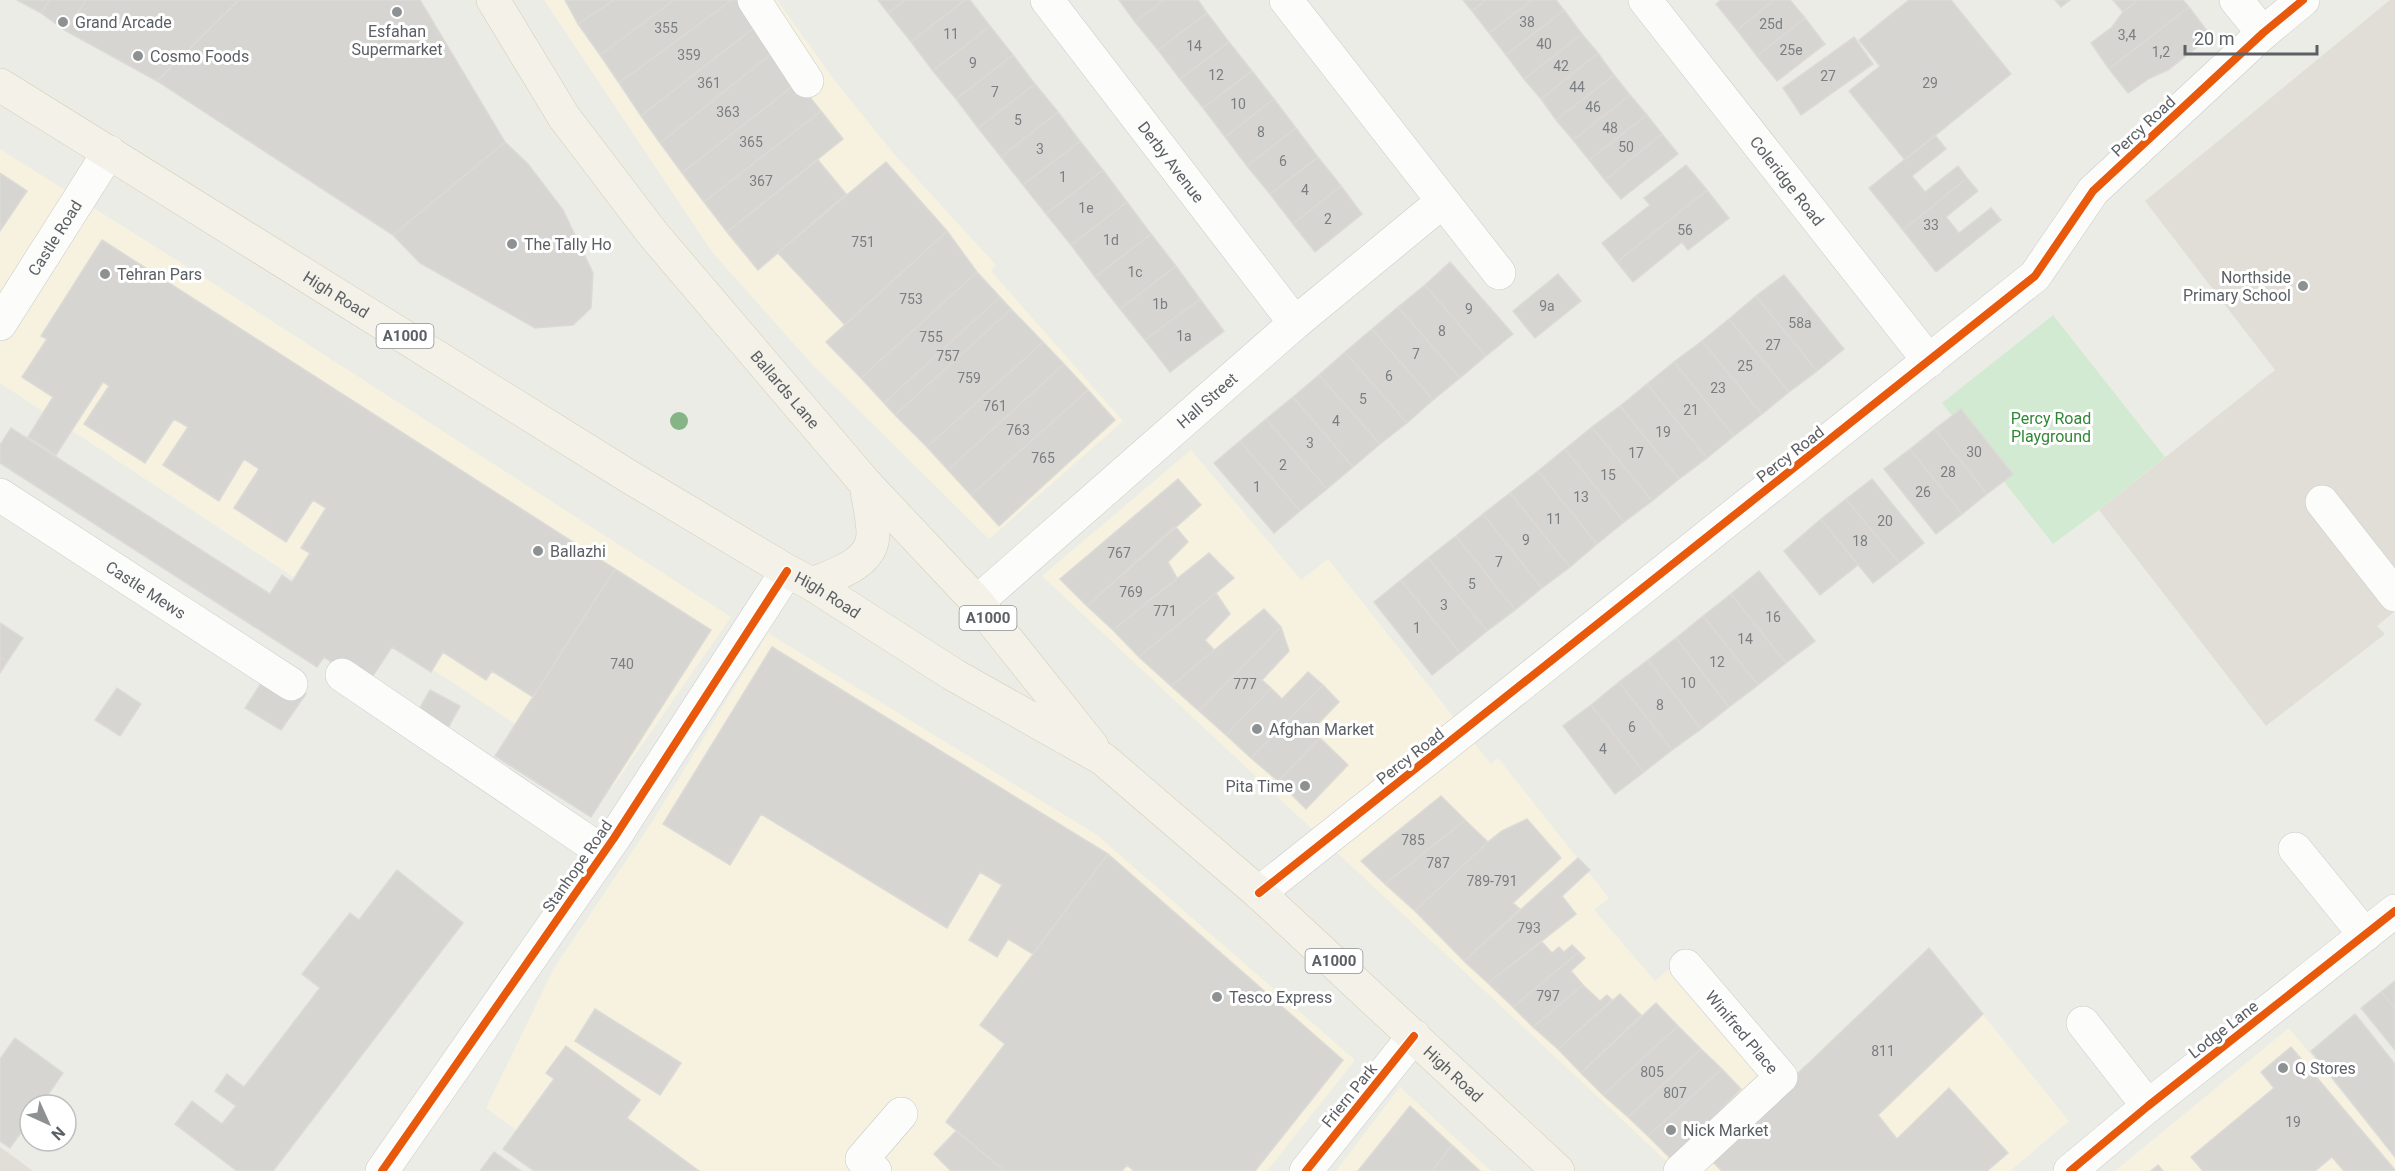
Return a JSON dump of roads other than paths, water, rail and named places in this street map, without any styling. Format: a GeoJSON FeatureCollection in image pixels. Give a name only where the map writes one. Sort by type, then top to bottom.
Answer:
{"type":"FeatureCollection","features":[{"type":"Feature","properties":{"kind":"main road","name":"Ballards Lane"},"geometry":{"type":"LineString","coordinates":[[493,0],[564,117],[653,234],[866,484],[977,602],[1103,759]]}},
{"type":"Feature","properties":{"kind":"main road","name":"High Road"},"geometry":{"type":"LineString","coordinates":[[0,85],[628,476],[799,577],[954,675],[1103,759],[1259,893],[1558,1171]]}},
{"type":"Feature","properties":{"kind":"main road"},"geometry":{"type":"LineString","coordinates":[[799,577],[848,569],[866,554],[874,536],[866,484]]}},
{"type":"Feature","properties":{"kind":"street"},"geometry":{"type":"LineString","coordinates":[[754,0],[807,81]]}},
{"type":"Feature","properties":{"kind":"street","name":"Derby Avenue"},"geometry":{"type":"LineString","coordinates":[[1047,0],[1295,323]]}},
{"type":"Feature","properties":{"kind":"street"},"geometry":{"type":"LineString","coordinates":[[1286,0],[1499,273]]}},
{"type":"Feature","properties":{"kind":"street","name":"Coleridge Road"},"geometry":{"type":"LineString","coordinates":[[1645,0],[1929,361]]}},
{"type":"Feature","properties":{"kind":"street"},"geometry":{"type":"LineString","coordinates":[[2236,0],[2263,33]]}},
{"type":"Feature","properties":{"kind":"street","name":"Percy Road"},"geometry":{"type":"LineString","coordinates":[[1259,893],[2035,276],[2093,191],[2263,33],[2303,0]]}},
{"type":"Feature","properties":{"kind":"street","name":"Castle Road"},"geometry":{"type":"LineString","coordinates":[[0,324],[109,152]]}},
{"type":"Feature","properties":{"kind":"street","name":"Hall Street"},"geometry":{"type":"LineString","coordinates":[[977,602],[1295,323],[1442,202]]}},
{"type":"Feature","properties":{"kind":"street","name":"Castle Mews"},"geometry":{"type":"LineString","coordinates":[[0,495],[291,684]]}},
{"type":"Feature","properties":{"kind":"street"},"geometry":{"type":"LineString","coordinates":[[2322,502],[2395,595]]}},
{"type":"Feature","properties":{"kind":"street","name":"Stanhope Road"},"geometry":{"type":"LineString","coordinates":[[382,1171],[603,852],[799,577]]}},
{"type":"Feature","properties":{"kind":"street"},"geometry":{"type":"LineString","coordinates":[[342,675],[603,852]]}},
{"type":"Feature","properties":{"kind":"street"},"geometry":{"type":"LineString","coordinates":[[2295,849],[2365,935]]}},
{"type":"Feature","properties":{"kind":"street","name":"Lodge Lane"},"geometry":{"type":"LineString","coordinates":[[2070,1171],[2148,1106],[2395,911]]}},
{"type":"Feature","properties":{"kind":"street","name":"Winifred Place"},"geometry":{"type":"LineString","coordinates":[[1680,1171],[1781,1077],[1686,966]]}},
{"type":"Feature","properties":{"kind":"street"},"geometry":{"type":"LineString","coordinates":[[2083,1023],[2148,1106]]}},
{"type":"Feature","properties":{"kind":"street","name":"Friern Park"},"geometry":{"type":"LineString","coordinates":[[1306,1171],[1414,1036]]}},
{"type":"Feature","properties":{"kind":"street"},"geometry":{"type":"LineString","coordinates":[[874,1171],[862,1159],[901,1114]]}},
{"type":"Feature","properties":{"kind":"place","name":"Esfahan Supermarket"},"geometry":{"type":"Point","coordinates":[397,12]}},
{"type":"Feature","properties":{"kind":"place","name":"Grand Arcade"},"geometry":{"type":"Point","coordinates":[63,22]}},
{"type":"Feature","properties":{"kind":"place","name":"Cosmo Foods"},"geometry":{"type":"Point","coordinates":[138,56]}},
{"type":"Feature","properties":{"kind":"place","name":"The Tally Ho"},"geometry":{"type":"Point","coordinates":[512,244]}},
{"type":"Feature","properties":{"kind":"place","name":"Tehran Pars"},"geometry":{"type":"Point","coordinates":[105,274]}},
{"type":"Feature","properties":{"kind":"place","name":"Northside Primary School"},"geometry":{"type":"Point","coordinates":[2303,286]}},
{"type":"Feature","properties":{"kind":"place","name":"Ballazhi"},"geometry":{"type":"Point","coordinates":[538,551]}},
{"type":"Feature","properties":{"kind":"place","name":"Afghan Market"},"geometry":{"type":"Point","coordinates":[1257,729]}},
{"type":"Feature","properties":{"kind":"place","name":"Pita Time"},"geometry":{"type":"Point","coordinates":[1305,786]}},
{"type":"Feature","properties":{"kind":"place","name":"Tesco Express"},"geometry":{"type":"Point","coordinates":[1217,997]}},
{"type":"Feature","properties":{"kind":"place","name":"Q Stores"},"geometry":{"type":"Point","coordinates":[2283,1068]}},
{"type":"Feature","properties":{"kind":"place","name":"Nick Market"},"geometry":{"type":"Point","coordinates":[1671,1130]}},
{"type":"Feature","properties":{"kind":"park label","name":"Percy Road Playground"},"geometry":{"type":"Point","coordinates":[2051,427]}}]}
